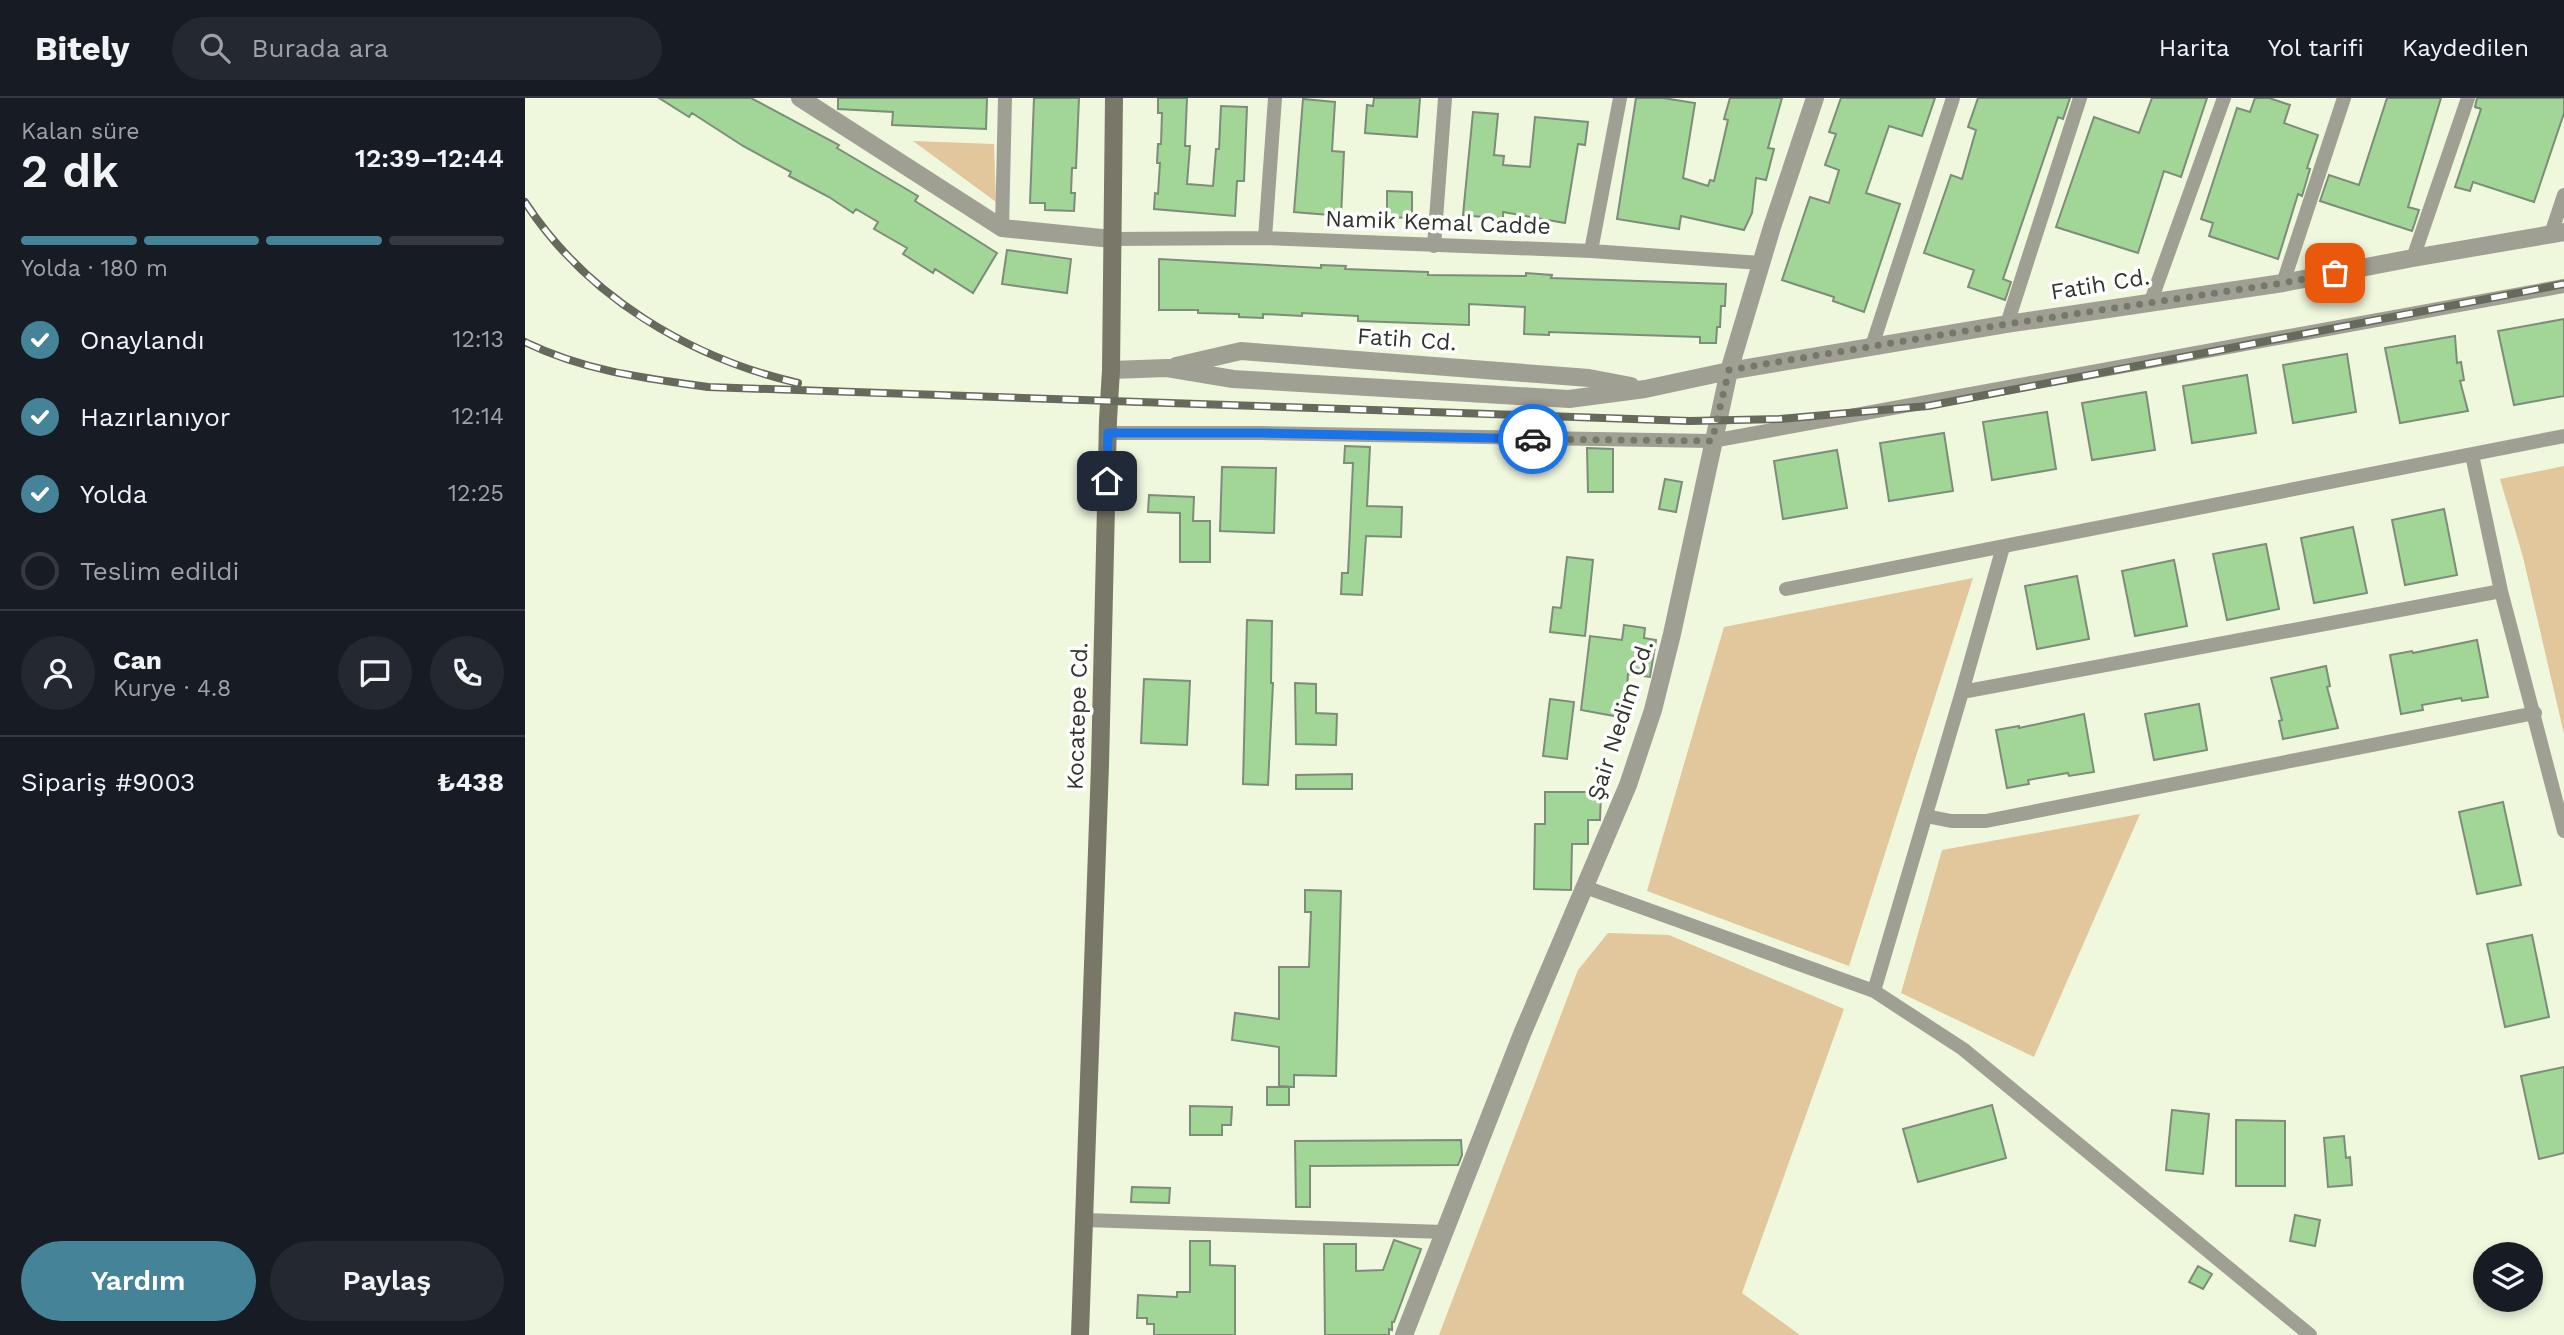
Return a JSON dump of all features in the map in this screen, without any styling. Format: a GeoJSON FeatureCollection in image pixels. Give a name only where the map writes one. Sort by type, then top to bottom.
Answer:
{"type":"FeatureCollection","features":[{"type":"Feature","properties":{"kind":"main road","name":"Kocatepe Cd."},"geometry":{"type":"LineString","coordinates":[[1080,1335],[1111,370],[1114,98]]}},
{"type":"Feature","properties":{"kind":"street"},"geometry":{"type":"LineString","coordinates":[[800,98],[818,103],[1002,228],[1112,239]]}},
{"type":"Feature","properties":{"kind":"street"},"geometry":{"type":"LineString","coordinates":[[1002,228],[1006,98]]}},
{"type":"Feature","properties":{"kind":"street"},"geometry":{"type":"LineString","coordinates":[[1265,238],[1275,98]]}},
{"type":"Feature","properties":{"kind":"street"},"geometry":{"type":"LineString","coordinates":[[1434,246],[1445,98]]}},
{"type":"Feature","properties":{"kind":"street"},"geometry":{"type":"LineString","coordinates":[[1591,251],[1620,98]]}},
{"type":"Feature","properties":{"kind":"street","name":"Şair Nedim Cd."},"geometry":{"type":"LineString","coordinates":[[1404,1335],[1522,1034],[1628,785],[1653,710],[1729,370],[1815,98]]}},
{"type":"Feature","properties":{"kind":"street"},"geometry":{"type":"LineString","coordinates":[[1871,346],[1953,98]]}},
{"type":"Feature","properties":{"kind":"street"},"geometry":{"type":"LineString","coordinates":[[2007,324],[2080,98]]}},
{"type":"Feature","properties":{"kind":"street"},"geometry":{"type":"LineString","coordinates":[[2151,301],[2224,98]]}},
{"type":"Feature","properties":{"kind":"street"},"geometry":{"type":"LineString","coordinates":[[2283,283],[2344,98]]}},
{"type":"Feature","properties":{"kind":"street"},"geometry":{"type":"LineString","coordinates":[[2413,258],[2468,98]]}},
{"type":"Feature","properties":{"kind":"street"},"geometry":{"type":"LineString","coordinates":[[2557,233],[2564,194]]}},
{"type":"Feature","properties":{"kind":"street","name":"Fatih Cd."},"geometry":{"type":"LineString","coordinates":[[1111,370],[1167,369],[1233,379],[1569,399],[1645,389],[1729,370],[1871,346],[2151,301],[2283,283],[2557,233]]}},
{"type":"Feature","properties":{"kind":"street","name":"Namik Kemal Cadde"},"geometry":{"type":"LineString","coordinates":[[1112,239],[1265,238],[1591,251],[1761,262]]}},
{"type":"Feature","properties":{"kind":"street"},"geometry":{"type":"LineString","coordinates":[[1108,433],[1712,441],[2564,286]]}},
{"type":"Feature","properties":{"kind":"street","name":"Fatih Cd."},"geometry":{"type":"LineString","coordinates":[[1167,369],[1241,351],[1589,377],[1645,389]]}},
{"type":"Feature","properties":{"kind":"street"},"geometry":{"type":"LineString","coordinates":[[1786,589],[2564,436]]}},
{"type":"Feature","properties":{"kind":"street"},"geometry":{"type":"LineString","coordinates":[[2472,455],[2501,591],[2564,831]]}},
{"type":"Feature","properties":{"kind":"street"},"geometry":{"type":"LineString","coordinates":[[1874,990],[2003,547]]}},
{"type":"Feature","properties":{"kind":"street"},"geometry":{"type":"LineString","coordinates":[[1962,692],[2501,591]]}},
{"type":"Feature","properties":{"kind":"street"},"geometry":{"type":"LineString","coordinates":[[1926,816],[1951,821],[1986,821],[2535,713]]}},
{"type":"Feature","properties":{"kind":"street"},"geometry":{"type":"LineString","coordinates":[[1585,887],[1874,990],[1963,1049],[2311,1335]]}},
{"type":"Feature","properties":{"kind":"street"},"geometry":{"type":"LineString","coordinates":[[1085,1220],[1444,1232]]}},
{"type":"Feature","properties":{"kind":"shaded area"},"geometry":{"type":"Polygon","coordinates":[[[913,141],[994,144],[996,202],[913,141]]]}},
{"type":"Feature","properties":{"kind":"shaded area"},"geometry":{"type":"Polygon","coordinates":[[[2564,466],[2564,734],[2523,557],[2500,479],[2564,466]]]}},
{"type":"Feature","properties":{"kind":"shaded area"},"geometry":{"type":"Polygon","coordinates":[[[1973,578],[1849,966],[1647,891],[1724,627],[1973,578]]]}},
{"type":"Feature","properties":{"kind":"shaded area"},"geometry":{"type":"Polygon","coordinates":[[[2140,814],[2034,1057],[1901,993],[1942,850],[2140,814]]]}},
{"type":"Feature","properties":{"kind":"shaded area"},"geometry":{"type":"Polygon","coordinates":[[[1608,933],[1669,935],[1844,1009],[1742,1293],[1800,1335],[1439,1335],[1578,970],[1608,933]]]}},
{"type":"Feature","properties":{"kind":"building"},"geometry":{"type":"Polygon","coordinates":[[[659,98],[751,98],[839,145],[837,148],[918,196],[915,201],[997,253],[973,293],[935,269],[933,273],[903,254],[907,248],[874,229],[878,222],[856,209],[853,213],[789,176],[791,172],[743,146],[692,113],[689,117],[659,98]]]}},
{"type":"Feature","properties":{"kind":"building"},"geometry":{"type":"Polygon","coordinates":[[[838,98],[987,98],[986,129],[892,125],[893,112],[838,109],[838,98]]]}},
{"type":"Feature","properties":{"kind":"building"},"geometry":{"type":"Polygon","coordinates":[[[1034,98],[1079,98],[1076,168],[1072,168],[1071,193],[1075,193],[1074,211],[1045,210],[1045,203],[1030,203],[1034,98]]]}},
{"type":"Feature","properties":{"kind":"building"},"geometry":{"type":"Polygon","coordinates":[[[1158,98],[1187,98],[1185,146],[1190,146],[1187,184],[1213,186],[1216,149],[1219,149],[1221,106],[1247,107],[1244,181],[1237,181],[1235,216],[1154,209],[1160,163],[1157,163],[1158,144],[1161,144],[1162,113],[1158,113],[1158,98]]]}},
{"type":"Feature","properties":{"kind":"building"},"geometry":{"type":"Polygon","coordinates":[[[1374,98],[1420,98],[1417,137],[1365,133],[1367,105],[1373,106],[1374,98]]]}},
{"type":"Feature","properties":{"kind":"building"},"geometry":{"type":"Polygon","coordinates":[[[1636,98],[1663,98],[1695,103],[1683,178],[1708,186],[1710,180],[1714,181],[1728,120],[1724,119],[1730,98],[1782,98],[1768,148],[1774,149],[1766,180],[1756,178],[1752,213],[1744,230],[1681,216],[1679,229],[1617,219],[1636,98]]]}},
{"type":"Feature","properties":{"kind":"building"},"geometry":{"type":"Polygon","coordinates":[[[1841,98],[1935,98],[1922,136],[1889,126],[1866,193],[1900,204],[1864,312],[1833,301],[1834,297],[1782,280],[1810,197],[1829,203],[1839,170],[1825,165],[1836,134],[1829,132],[1841,98]]]}},
{"type":"Feature","properties":{"kind":"building"},"geometry":{"type":"Polygon","coordinates":[[[1978,98],[2070,98],[2063,119],[2058,117],[2003,279],[2011,282],[2005,300],[1968,287],[1974,270],[1924,253],[1951,175],[1962,179],[1976,130],[1968,127],[1978,98]]]}},
{"type":"Feature","properties":{"kind":"building"},"geometry":{"type":"Polygon","coordinates":[[[2152,98],[2207,98],[2181,177],[2164,171],[2138,253],[2056,227],[2094,117],[2139,133],[2152,98]]]}},
{"type":"Feature","properties":{"kind":"building"},"geometry":{"type":"Polygon","coordinates":[[[2255,98],[2269,98],[2290,105],[2284,123],[2318,135],[2307,168],[2310,169],[2302,196],[2298,194],[2278,259],[2209,236],[2213,223],[2201,219],[2237,108],[2250,112],[2255,98]]]}},
{"type":"Feature","properties":{"kind":"building"},"geometry":{"type":"Polygon","coordinates":[[[2387,98],[2441,98],[2408,207],[2419,210],[2412,231],[2320,201],[2329,175],[2359,185],[2387,98]]]}},
{"type":"Feature","properties":{"kind":"building"},"geometry":{"type":"Polygon","coordinates":[[[2477,98],[2564,98],[2564,113],[2534,202],[2473,182],[2470,191],[2455,187],[2481,109],[2475,107],[2477,98]]]}},
{"type":"Feature","properties":{"kind":"building"},"geometry":{"type":"Polygon","coordinates":[[[1303,99],[1335,102],[1332,151],[1344,152],[1341,216],[1294,212],[1303,99]]]}},
{"type":"Feature","properties":{"kind":"building"},"geometry":{"type":"Polygon","coordinates":[[[1473,112],[1498,114],[1494,155],[1504,156],[1503,165],[1530,167],[1535,117],[1588,122],[1585,145],[1578,144],[1565,223],[1503,212],[1503,219],[1463,215],[1473,112]]]}},
{"type":"Feature","properties":{"kind":"building"},"geometry":{"type":"Polygon","coordinates":[[[1387,191],[1412,192],[1412,218],[1387,217],[1387,191]]]}},
{"type":"Feature","properties":{"kind":"building"},"geometry":{"type":"Polygon","coordinates":[[[1007,250],[1071,259],[1067,293],[1002,284],[1007,250]]]}},
{"type":"Feature","properties":{"kind":"building"},"geometry":{"type":"Polygon","coordinates":[[[1159,259],[1321,268],[1321,265],[1346,266],[1345,269],[1428,272],[1428,275],[1526,276],[1526,273],[1552,275],[1551,278],[1726,284],[1725,306],[1721,306],[1716,343],[1700,343],[1700,337],[1549,332],[1549,335],[1524,334],[1525,307],[1469,304],[1469,325],[1358,321],[1358,316],[1302,313],[1302,316],[1263,314],[1263,318],[1239,317],[1239,314],[1198,313],[1198,310],[1159,310],[1159,259]]]}},
{"type":"Feature","properties":{"kind":"building"},"geometry":{"type":"Polygon","coordinates":[[[2564,319],[2564,396],[2514,405],[2498,331],[2564,319]]]}},
{"type":"Feature","properties":{"kind":"building"},"geometry":{"type":"Polygon","coordinates":[[[2455,336],[2457,363],[2461,362],[2464,380],[2460,381],[2468,411],[2400,423],[2385,348],[2455,336]]]}},
{"type":"Feature","properties":{"kind":"building"},"geometry":{"type":"Polygon","coordinates":[[[2347,354],[2356,412],[2293,423],[2283,365],[2347,354]]]}},
{"type":"Feature","properties":{"kind":"building"},"geometry":{"type":"Polygon","coordinates":[[[2247,375],[2256,433],[2192,443],[2183,386],[2247,375]]]}},
{"type":"Feature","properties":{"kind":"building"},"geometry":{"type":"Polygon","coordinates":[[[2146,392],[2155,450],[2092,460],[2082,403],[2146,392]]]}},
{"type":"Feature","properties":{"kind":"building"},"geometry":{"type":"Polygon","coordinates":[[[2047,412],[2056,469],[1992,480],[1983,422],[2047,412]]]}},
{"type":"Feature","properties":{"kind":"building"},"geometry":{"type":"Polygon","coordinates":[[[1944,433],[1953,491],[1889,501],[1880,443],[1944,433]]]}},
{"type":"Feature","properties":{"kind":"building"},"geometry":{"type":"Polygon","coordinates":[[[1345,446],[1370,447],[1367,506],[1402,507],[1401,537],[1366,536],[1362,595],[1341,594],[1342,573],[1348,573],[1353,463],[1344,463],[1345,446]]]}},
{"type":"Feature","properties":{"kind":"building"},"geometry":{"type":"Polygon","coordinates":[[[1587,448],[1613,449],[1613,492],[1588,492],[1587,448]]]}},
{"type":"Feature","properties":{"kind":"building"},"geometry":{"type":"Polygon","coordinates":[[[1837,450],[1847,508],[1783,519],[1774,461],[1837,450]]]}},
{"type":"Feature","properties":{"kind":"building"},"geometry":{"type":"Polygon","coordinates":[[[1222,467],[1276,468],[1274,533],[1220,531],[1222,467]]]}},
{"type":"Feature","properties":{"kind":"building"},"geometry":{"type":"Polygon","coordinates":[[[1665,479],[1682,482],[1676,512],[1659,509],[1665,479]]]}},
{"type":"Feature","properties":{"kind":"building"},"geometry":{"type":"Polygon","coordinates":[[[1149,495],[1194,497],[1193,521],[1210,521],[1210,562],[1180,562],[1180,513],[1148,512],[1149,495]]]}},
{"type":"Feature","properties":{"kind":"building"},"geometry":{"type":"Polygon","coordinates":[[[2444,509],[2457,575],[2405,585],[2392,520],[2444,509]]]}},
{"type":"Feature","properties":{"kind":"building"},"geometry":{"type":"Polygon","coordinates":[[[2353,527],[2367,593],[2314,603],[2301,538],[2353,527]]]}},
{"type":"Feature","properties":{"kind":"building"},"geometry":{"type":"Polygon","coordinates":[[[2266,544],[2279,609],[2227,620],[2213,554],[2266,544]]]}},
{"type":"Feature","properties":{"kind":"building"},"geometry":{"type":"Polygon","coordinates":[[[1567,557],[1593,560],[1585,636],[1550,632],[1553,607],[1561,608],[1567,557]]]}},
{"type":"Feature","properties":{"kind":"building"},"geometry":{"type":"Polygon","coordinates":[[[2174,560],[2187,626],[2135,636],[2122,571],[2174,560]]]}},
{"type":"Feature","properties":{"kind":"building"},"geometry":{"type":"Polygon","coordinates":[[[2077,576],[2089,639],[2037,649],[2025,586],[2077,576]]]}},
{"type":"Feature","properties":{"kind":"building"},"geometry":{"type":"Polygon","coordinates":[[[1247,620],[1272,621],[1273,683],[1268,785],[1243,784],[1247,620]]]}},
{"type":"Feature","properties":{"kind":"building"},"geometry":{"type":"Polygon","coordinates":[[[1624,625],[1645,628],[1644,638],[1656,640],[1650,677],[1628,674],[1625,718],[1581,710],[1590,636],[1622,640],[1624,625]]]}},
{"type":"Feature","properties":{"kind":"building"},"geometry":{"type":"Polygon","coordinates":[[[2477,640],[2488,697],[2462,701],[2461,698],[2422,705],[2423,710],[2401,714],[2390,655],[2477,640]]]}},
{"type":"Feature","properties":{"kind":"building"},"geometry":{"type":"Polygon","coordinates":[[[2326,666],[2330,686],[2327,687],[2338,728],[2283,739],[2279,721],[2282,720],[2271,678],[2326,666]]]}},
{"type":"Feature","properties":{"kind":"building"},"geometry":{"type":"Polygon","coordinates":[[[1144,679],[1190,681],[1187,745],[1141,743],[1144,679]]]}},
{"type":"Feature","properties":{"kind":"building"},"geometry":{"type":"Polygon","coordinates":[[[1295,683],[1316,684],[1316,713],[1337,714],[1336,745],[1296,744],[1295,683]]]}},
{"type":"Feature","properties":{"kind":"building"},"geometry":{"type":"Polygon","coordinates":[[[1550,699],[1574,702],[1567,759],[1543,756],[1550,699]]]}},
{"type":"Feature","properties":{"kind":"building"},"geometry":{"type":"Polygon","coordinates":[[[2199,704],[2207,750],[2154,760],[2145,714],[2199,704]]]}},
{"type":"Feature","properties":{"kind":"building"},"geometry":{"type":"Polygon","coordinates":[[[2084,714],[2094,772],[2069,776],[2068,773],[2028,780],[2029,784],[2007,788],[1996,730],[2019,728],[2084,714]]]}},
{"type":"Feature","properties":{"kind":"building"},"geometry":{"type":"Polygon","coordinates":[[[1352,774],[1352,789],[1296,789],[1296,775],[1352,774]]]}},
{"type":"Feature","properties":{"kind":"building"},"geometry":{"type":"Polygon","coordinates":[[[1545,792],[1601,792],[1600,820],[1588,820],[1588,844],[1572,844],[1571,890],[1534,889],[1535,824],[1545,824],[1545,792]]]}},
{"type":"Feature","properties":{"kind":"building"},"geometry":{"type":"Polygon","coordinates":[[[2503,802],[2521,885],[2477,894],[2459,812],[2503,802]]]}},
{"type":"Feature","properties":{"kind":"building"},"geometry":{"type":"Polygon","coordinates":[[[1305,890],[1341,891],[1336,1076],[1294,1075],[1294,1087],[1279,1086],[1279,1047],[1232,1040],[1235,1013],[1279,1019],[1279,967],[1309,967],[1311,912],[1305,912],[1305,890]]]}},
{"type":"Feature","properties":{"kind":"building"},"geometry":{"type":"Polygon","coordinates":[[[2532,935],[2549,1017],[2505,1027],[2487,944],[2532,935]]]}},
{"type":"Feature","properties":{"kind":"building"},"geometry":{"type":"Polygon","coordinates":[[[2564,1067],[2564,1153],[2539,1159],[2521,1076],[2564,1067]]]}},
{"type":"Feature","properties":{"kind":"building"},"geometry":{"type":"Polygon","coordinates":[[[1267,1087],[1289,1087],[1289,1105],[1267,1105],[1267,1087]]]}},
{"type":"Feature","properties":{"kind":"building"},"geometry":{"type":"Polygon","coordinates":[[[1992,1105],[2006,1158],[1918,1182],[1903,1129],[1992,1105]]]}},
{"type":"Feature","properties":{"kind":"building"},"geometry":{"type":"Polygon","coordinates":[[[1190,1106],[1232,1107],[1231,1125],[1222,1125],[1222,1135],[1190,1135],[1190,1106]]]}},
{"type":"Feature","properties":{"kind":"building"},"geometry":{"type":"Polygon","coordinates":[[[2172,1110],[2209,1114],[2203,1174],[2166,1170],[2172,1110]]]}},
{"type":"Feature","properties":{"kind":"building"},"geometry":{"type":"Polygon","coordinates":[[[2236,1120],[2285,1121],[2285,1186],[2236,1186],[2236,1120]]]}},
{"type":"Feature","properties":{"kind":"building"},"geometry":{"type":"Polygon","coordinates":[[[2344,1136],[2346,1158],[2350,1157],[2352,1185],[2328,1187],[2324,1138],[2344,1136]]]}},
{"type":"Feature","properties":{"kind":"building"},"geometry":{"type":"Polygon","coordinates":[[[1461,1140],[1462,1155],[1458,1165],[1310,1166],[1310,1207],[1296,1207],[1295,1141],[1461,1140]]]}},
{"type":"Feature","properties":{"kind":"building"},"geometry":{"type":"Polygon","coordinates":[[[1132,1187],[1170,1188],[1169,1203],[1131,1202],[1132,1187]]]}},
{"type":"Feature","properties":{"kind":"building"},"geometry":{"type":"Polygon","coordinates":[[[2295,1215],[2320,1220],[2315,1246],[2290,1241],[2295,1215]]]}},
{"type":"Feature","properties":{"kind":"building"},"geometry":{"type":"Polygon","coordinates":[[[1394,1240],[1421,1249],[1389,1335],[1325,1335],[1324,1244],[1356,1244],[1356,1271],[1383,1270],[1394,1240]]]}},
{"type":"Feature","properties":{"kind":"building"},"geometry":{"type":"Polygon","coordinates":[[[1190,1241],[1210,1241],[1210,1265],[1235,1266],[1235,1335],[1154,1335],[1154,1324],[1147,1324],[1147,1318],[1137,1318],[1138,1295],[1177,1297],[1177,1292],[1190,1292],[1190,1241]]]}},
{"type":"Feature","properties":{"kind":"building"},"geometry":{"type":"Polygon","coordinates":[[[2198,1266],[2212,1274],[2203,1289],[2189,1282],[2198,1266]]]}},
{"type":"Feature","properties":{"kind":"railway"},"geometry":{"type":"LineString","coordinates":[[525,202],[550,236],[579,267],[644,319],[719,358],[798,383]]}},
{"type":"Feature","properties":{"kind":"railway"},"geometry":{"type":"LineString","coordinates":[[525,342],[592,367],[708,387],[1690,421],[1780,419],[1928,406],[2564,284]]}},
{"type":"Feature","properties":{"kind":"way so far"},"geometry":{"type":"LineString","coordinates":[[1533,439],[1712,441],[1729,370],[2335,273]]}},
{"type":"Feature","properties":{"kind":"route"},"geometry":{"type":"LineString","coordinates":[[1107,481],[1108,433],[1262,433],[1533,439]]}}]}
